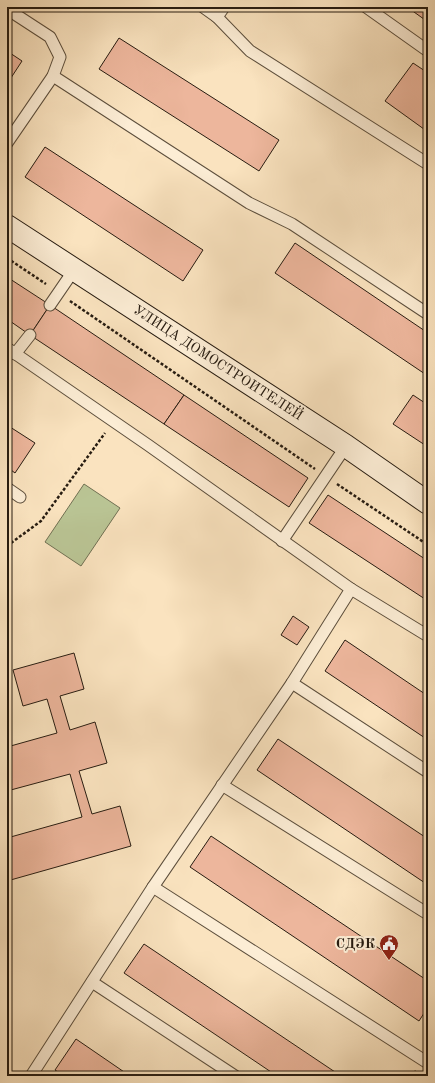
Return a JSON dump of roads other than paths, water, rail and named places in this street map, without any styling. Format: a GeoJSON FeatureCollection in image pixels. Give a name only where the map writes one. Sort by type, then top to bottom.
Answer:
{"type":"FeatureCollection","features":[{"type":"Feature","properties":{"kind":"street","name":"УЛИЦА ДОМОСТРОИТЕЛЕЙ"},"geometry":{"type":"LineString","coordinates":[[7,226],[346,446],[428,503]]}},
{"type":"Feature","properties":{"kind":"lane"},"geometry":{"type":"LineString","coordinates":[[203,7],[217,17],[250,51],[428,164]]}},
{"type":"Feature","properties":{"kind":"lane"},"geometry":{"type":"LineString","coordinates":[[217,17],[224,7]]}},
{"type":"Feature","properties":{"kind":"lane"},"geometry":{"type":"LineString","coordinates":[[366,7],[428,51]]}},
{"type":"Feature","properties":{"kind":"lane"},"geometry":{"type":"LineString","coordinates":[[7,9],[50,37],[60,57],[53,76],[7,143]]}},
{"type":"Feature","properties":{"kind":"lane"},"geometry":{"type":"LineString","coordinates":[[53,76],[249,203],[292,224],[428,314]]}},
{"type":"Feature","properties":{"kind":"lane"},"geometry":{"type":"LineString","coordinates":[[50,305],[74,270]]}},
{"type":"Feature","properties":{"kind":"lane"},"geometry":{"type":"LineString","coordinates":[[30,335],[11,351],[351,589],[428,636]]}},
{"type":"Feature","properties":{"kind":"lane"},"geometry":{"type":"LineString","coordinates":[[282,541],[346,446]]}},
{"type":"Feature","properties":{"kind":"lane"},"geometry":{"type":"LineString","coordinates":[[7,488],[20,497]]}},
{"type":"Feature","properties":{"kind":"lane"},"geometry":{"type":"LineString","coordinates":[[31,1076],[153,887],[292,683],[351,589]]}},
{"type":"Feature","properties":{"kind":"lane"},"geometry":{"type":"LineString","coordinates":[[292,683],[428,772]]}},
{"type":"Feature","properties":{"kind":"lane"},"geometry":{"type":"LineString","coordinates":[[222,785],[428,914]]}},
{"type":"Feature","properties":{"kind":"lane"},"geometry":{"type":"LineString","coordinates":[[153,887],[428,1063]]}},
{"type":"Feature","properties":{"kind":"lane"},"geometry":{"type":"LineString","coordinates":[[92,982],[235,1076]]}},
{"type":"Feature","properties":{"kind":"place","name":"СДЭК"},"geometry":{"type":"Point","coordinates":[389,961]}}]}
